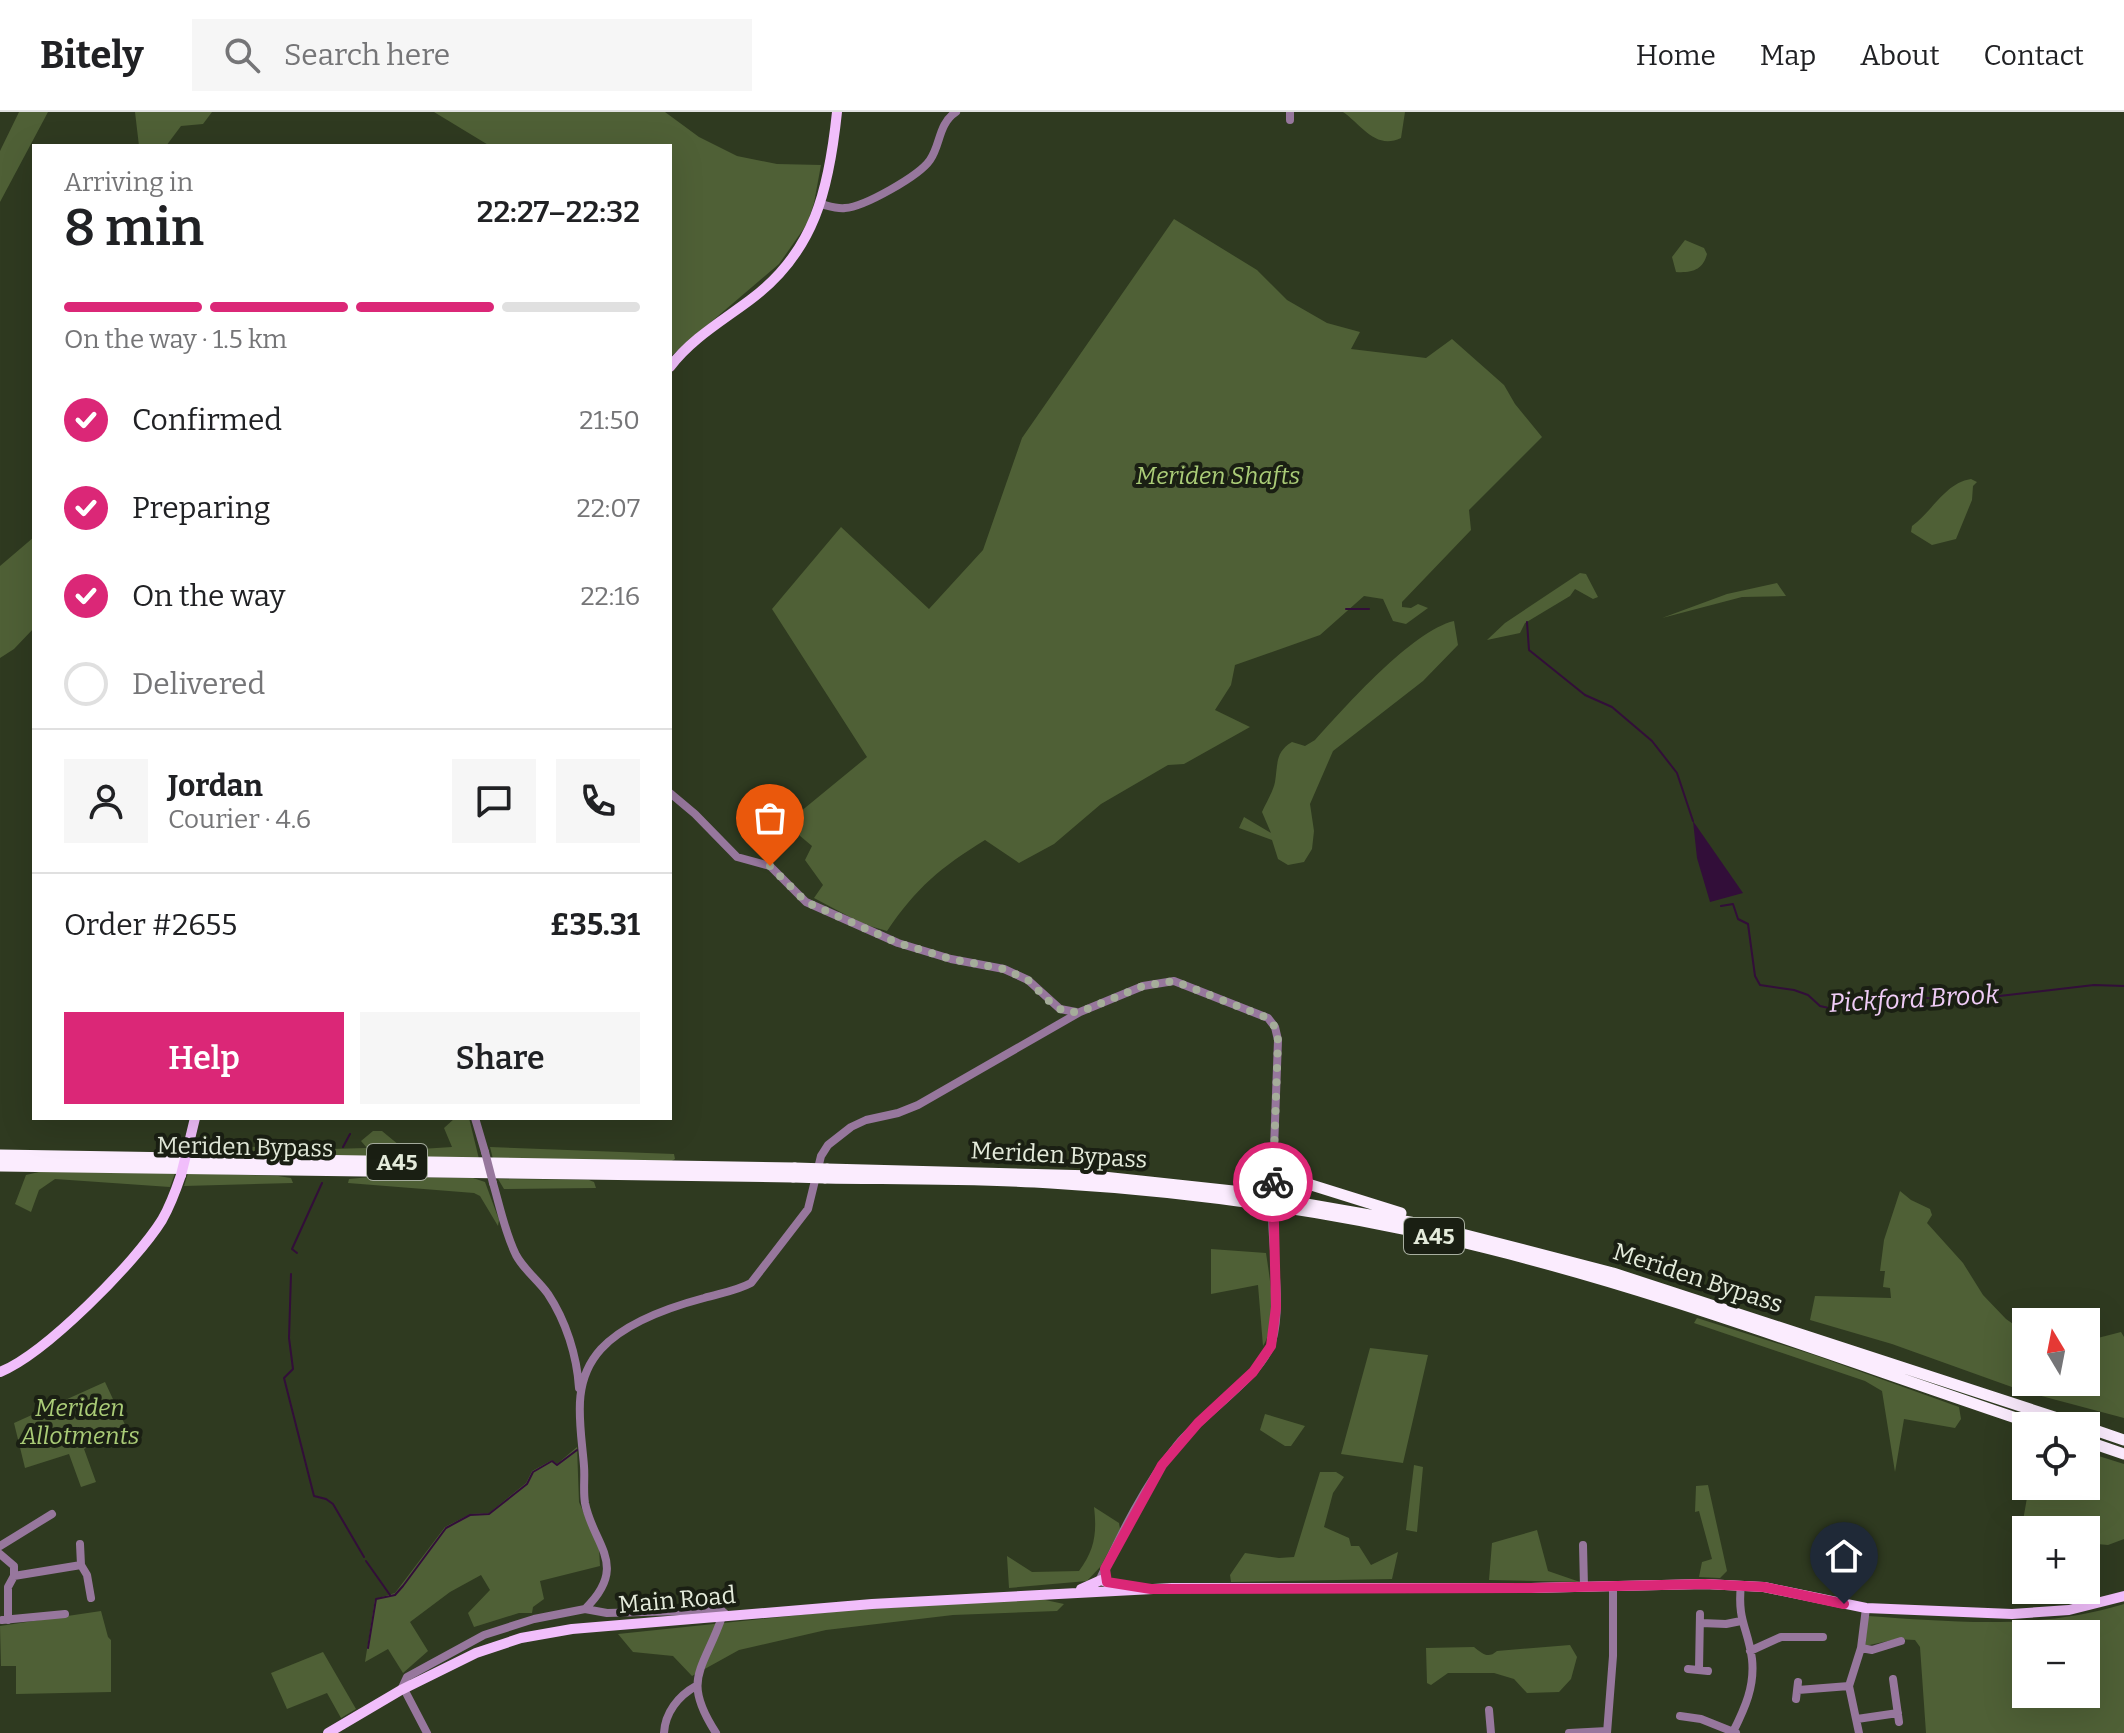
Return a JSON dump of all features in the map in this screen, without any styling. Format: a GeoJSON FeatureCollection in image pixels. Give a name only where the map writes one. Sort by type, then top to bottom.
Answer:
{"type":"FeatureCollection","features":[{"type":"Feature","properties":{"kind":"highway","name":"Meriden Bypass"},"geometry":{"type":"LineString","coordinates":[[0,1155],[794,1172],[1050,1183],[1298,1210],[1444,1238],[1606,1281],[2012,1417]]}},
{"type":"Feature","properties":{"kind":"highway","name":"Meriden Bypass"},"geometry":{"type":"LineString","coordinates":[[0,1166],[794,1172]]}},
{"type":"Feature","properties":{"kind":"highway","name":"Meriden Bypass"},"geometry":{"type":"LineString","coordinates":[[826,1174],[1094,1176],[1233,1191],[1427,1225],[1613,1273],[2038,1412]]}},
{"type":"Feature","properties":{"kind":"highway"},"geometry":{"type":"LineString","coordinates":[[1273,1179],[1410,1216],[1427,1225]]}},
{"type":"Feature","properties":{"kind":"highway","name":"Meriden Bypass"},"geometry":{"type":"LineString","coordinates":[[2100,1432],[2124,1440]]}},
{"type":"Feature","properties":{"kind":"highway"},"geometry":{"type":"LineString","coordinates":[[2100,1446],[2124,1454]]}},
{"type":"Feature","properties":{"kind":"main road"},"geometry":{"type":"LineString","coordinates":[[672,365],[691,344],[754,297],[802,247],[821,204],[833,152],[837,112]]}},
{"type":"Feature","properties":{"kind":"main road"},"geometry":{"type":"LineString","coordinates":[[0,1372],[45,1344],[128,1262],[162,1219],[181,1175],[195,1120]]}},
{"type":"Feature","properties":{"kind":"main road"},"geometry":{"type":"LineString","coordinates":[[1102,1585],[1151,1589],[1741,1585],[1866,1608],[2041,1613],[2096,1605],[2124,1596]]}},
{"type":"Feature","properties":{"kind":"main road","name":"Main Road"},"geometry":{"type":"LineString","coordinates":[[328,1733],[402,1690],[476,1653],[521,1638],[572,1629],[1051,1594],[1102,1585]]}},
{"type":"Feature","properties":{"kind":"street"},"geometry":{"type":"LineString","coordinates":[[821,204],[847,208],[871,201],[921,169],[932,156],[945,122],[956,112]]}},
{"type":"Feature","properties":{"kind":"street"},"geometry":{"type":"LineString","coordinates":[[672,795],[737,857],[770,866],[806,902],[898,943],[951,959],[1004,969],[1028,980],[1060,1009],[1080,1012]]}},
{"type":"Feature","properties":{"kind":"street"},"geometry":{"type":"LineString","coordinates":[[585,1609],[600,1588],[607,1566],[585,1501],[579,1393],[582,1374],[600,1350],[622,1333],[668,1309],[739,1290],[751,1283],[808,1209],[821,1156],[828,1145],[851,1127],[918,1105],[1080,1012],[1143,986],[1174,981],[1270,1020],[1278,1040],[1272,1214],[1276,1307],[1271,1346],[1253,1372],[1198,1423],[1162,1465],[1105,1569],[1102,1585]]}},
{"type":"Feature","properties":{"kind":"street"},"geometry":{"type":"LineString","coordinates":[[1059,1023],[1060,1009]]}},
{"type":"Feature","properties":{"kind":"street"},"geometry":{"type":"LineString","coordinates":[[476,1120],[508,1239],[518,1259],[548,1293],[582,1374]]}},
{"type":"Feature","properties":{"kind":"street"},"geometry":{"type":"LineString","coordinates":[[0,1546],[34,1518],[52,1514]]}},
{"type":"Feature","properties":{"kind":"street"},"geometry":{"type":"LineString","coordinates":[[80,1544],[81,1565],[87,1575],[91,1598]]}},
{"type":"Feature","properties":{"kind":"street"},"geometry":{"type":"LineString","coordinates":[[1583,1545],[1584,1587]]}},
{"type":"Feature","properties":{"kind":"street"},"geometry":{"type":"LineString","coordinates":[[0,1554],[11,1561],[14,1576],[8,1587],[5,1620],[65,1614]]}},
{"type":"Feature","properties":{"kind":"street"},"geometry":{"type":"LineString","coordinates":[[67,1556],[68,1566]]}},
{"type":"Feature","properties":{"kind":"street"},"geometry":{"type":"LineString","coordinates":[[14,1576],[81,1565]]}},
{"type":"Feature","properties":{"kind":"street"},"geometry":{"type":"LineString","coordinates":[[1680,1716],[1735,1732],[1750,1695],[1750,1651],[1738,1610],[1741,1585]]}},
{"type":"Feature","properties":{"kind":"street"},"geometry":{"type":"LineString","coordinates":[[1569,1733],[1607,1732],[1613,1656],[1613,1586]]}},
{"type":"Feature","properties":{"kind":"street"},"geometry":{"type":"LineString","coordinates":[[1859,1733],[1849,1686],[1861,1648],[1866,1608]]}},
{"type":"Feature","properties":{"kind":"street"},"geometry":{"type":"LineString","coordinates":[[427,1733],[402,1690],[407,1677],[484,1635],[534,1619],[585,1609],[607,1613],[721,1610],[725,1617],[696,1686],[678,1699],[664,1721],[664,1733]]}},
{"type":"Feature","properties":{"kind":"street"},"geometry":{"type":"LineString","coordinates":[[1688,1669],[1704,1670],[1700,1619],[1726,1624],[1741,1621]]}},
{"type":"Feature","properties":{"kind":"street"},"geometry":{"type":"LineString","coordinates":[[1808,1648],[1809,1636]]}},
{"type":"Feature","properties":{"kind":"street"},"geometry":{"type":"LineString","coordinates":[[1750,1651],[1781,1637],[1823,1637]]}},
{"type":"Feature","properties":{"kind":"street"},"geometry":{"type":"LineString","coordinates":[[1861,1648],[1872,1650],[1882,1642],[1901,1641]]}},
{"type":"Feature","properties":{"kind":"street"},"geometry":{"type":"LineString","coordinates":[[1857,1719],[1898,1717],[1901,1690],[1893,1679]]}},
{"type":"Feature","properties":{"kind":"street"},"geometry":{"type":"LineString","coordinates":[[696,1686],[700,1708],[716,1733]]}},
{"type":"Feature","properties":{"kind":"street"},"geometry":{"type":"LineString","coordinates":[[1797,1690],[1849,1686]]}},
{"type":"Feature","properties":{"kind":"street"},"geometry":{"type":"LineString","coordinates":[[1691,1718],[1692,1706]]}},
{"type":"Feature","properties":{"kind":"street"},"geometry":{"type":"LineString","coordinates":[[1489,1710],[1491,1733]]}},
{"type":"Feature","properties":{"kind":"green space"},"geometry":{"type":"Polygon","coordinates":[[[19,112],[48,112],[0,202],[0,151],[19,112]]]}},
{"type":"Feature","properties":{"kind":"green space"},"geometry":{"type":"Polygon","coordinates":[[[135,112],[212,112],[203,124],[181,126],[168,144],[139,144],[135,112]]]}},
{"type":"Feature","properties":{"kind":"green space"},"geometry":{"type":"Polygon","coordinates":[[[434,112],[665,112],[699,137],[737,156],[777,164],[821,165],[807,224],[779,264],[672,355],[672,144],[487,144],[434,112]]]}},
{"type":"Feature","properties":{"kind":"green space"},"geometry":{"type":"Polygon","coordinates":[[[1343,112],[1405,112],[1401,138],[1384,141],[1376,138],[1343,112]]]}},
{"type":"Feature","properties":{"kind":"green space","name":"Meriden Shafts"},"geometry":{"type":"Polygon","coordinates":[[[1174,219],[1257,270],[1287,300],[1327,323],[1360,332],[1351,349],[1426,358],[1452,339],[1504,385],[1542,437],[1469,510],[1471,530],[1402,602],[1402,607],[1411,608],[1418,604],[1428,608],[1406,624],[1393,621],[1383,599],[1364,596],[1320,635],[1235,665],[1231,685],[1215,710],[1250,727],[1184,764],[1168,765],[1101,804],[1054,844],[1019,863],[985,840],[930,880],[908,902],[887,931],[863,924],[814,898],[823,885],[805,860],[812,846],[793,830],[803,819],[800,812],[867,757],[772,609],[841,527],[929,609],[983,550],[1022,438],[1174,219]]]}},
{"type":"Feature","properties":{"kind":"green space"},"geometry":{"type":"Polygon","coordinates":[[[1685,240],[1704,248],[1707,254],[1703,264],[1696,269],[1676,272],[1672,257],[1685,240]]]}},
{"type":"Feature","properties":{"kind":"green space"},"geometry":{"type":"Polygon","coordinates":[[[1971,479],[1977,482],[1956,539],[1932,545],[1911,532],[1912,526],[1946,492],[1971,479]]]}},
{"type":"Feature","properties":{"kind":"green space"},"geometry":{"type":"Polygon","coordinates":[[[32,539],[32,630],[14,649],[0,658],[0,566],[32,539]]]}},
{"type":"Feature","properties":{"kind":"green space"},"geometry":{"type":"Polygon","coordinates":[[[1580,573],[1586,574],[1598,597],[1593,599],[1575,589],[1570,596],[1525,623],[1520,633],[1487,640],[1505,623],[1580,573]]]}},
{"type":"Feature","properties":{"kind":"green space"},"geometry":{"type":"Polygon","coordinates":[[[1777,583],[1786,596],[1742,597],[1662,618],[1727,594],[1777,583]]]}},
{"type":"Feature","properties":{"kind":"green space"},"geometry":{"type":"Polygon","coordinates":[[[1454,621],[1458,645],[1423,681],[1333,751],[1310,804],[1314,831],[1312,849],[1304,862],[1288,865],[1278,859],[1272,840],[1239,828],[1244,817],[1271,833],[1262,812],[1274,786],[1280,754],[1292,742],[1305,746],[1315,740],[1400,654],[1437,628],[1454,621]]]}},
{"type":"Feature","properties":{"kind":"green space"},"geometry":{"type":"Polygon","coordinates":[[[453,1120],[469,1120],[479,1159],[195,1154],[197,1142],[293,1150],[367,1148],[361,1141],[373,1131],[382,1131],[405,1150],[452,1147],[444,1128],[453,1120]]]}},
{"type":"Feature","properties":{"kind":"green space"},"geometry":{"type":"Polygon","coordinates":[[[490,1147],[674,1154],[675,1159],[670,1162],[493,1159],[490,1147]]]}},
{"type":"Feature","properties":{"kind":"green space"},"geometry":{"type":"Polygon","coordinates":[[[43,1171],[175,1173],[170,1187],[55,1179],[39,1190],[31,1212],[15,1204],[26,1175],[43,1171]]]}},
{"type":"Feature","properties":{"kind":"green space"},"geometry":{"type":"Polygon","coordinates":[[[188,1173],[278,1176],[291,1178],[293,1183],[184,1186],[188,1173]]]}},
{"type":"Feature","properties":{"kind":"green space"},"geometry":{"type":"Polygon","coordinates":[[[473,1178],[485,1182],[499,1220],[498,1226],[480,1196],[474,1193],[348,1183],[349,1179],[473,1178]]]}},
{"type":"Feature","properties":{"kind":"green space"},"geometry":{"type":"Polygon","coordinates":[[[498,1179],[589,1180],[594,1182],[596,1188],[504,1189],[498,1179]]]}},
{"type":"Feature","properties":{"kind":"green space"},"geometry":{"type":"Polygon","coordinates":[[[1900,1191],[1930,1209],[1932,1215],[1927,1223],[1963,1263],[1983,1295],[2012,1323],[2012,1387],[1892,1344],[1810,1320],[1815,1296],[1891,1298],[1890,1288],[1883,1287],[1885,1271],[1880,1271],[1884,1240],[1900,1191]]]}},
{"type":"Feature","properties":{"kind":"green space"},"geometry":{"type":"Polygon","coordinates":[[[1211,1249],[1266,1253],[1272,1313],[1263,1346],[1258,1285],[1211,1294],[1211,1249]]]}},
{"type":"Feature","properties":{"kind":"green space"},"geometry":{"type":"Polygon","coordinates":[[[1697,1318],[1814,1355],[1959,1407],[1961,1419],[1955,1428],[1904,1419],[1895,1472],[1882,1391],[1865,1381],[1694,1323],[1697,1318]]]}},
{"type":"Feature","properties":{"kind":"green space"},"geometry":{"type":"Polygon","coordinates":[[[2121,1332],[2124,1337],[2124,1418],[2042,1396],[2100,1396],[2100,1337],[2121,1332]]]}},
{"type":"Feature","properties":{"kind":"green space"},"geometry":{"type":"Polygon","coordinates":[[[1370,1348],[1428,1355],[1403,1463],[1341,1454],[1370,1348]]]}},
{"type":"Feature","properties":{"kind":"green space","name":"Meriden Allotments"},"geometry":{"type":"Polygon","coordinates":[[[105,1382],[126,1427],[84,1449],[96,1482],[81,1487],[69,1454],[25,1468],[14,1423],[105,1382]]]}},
{"type":"Feature","properties":{"kind":"green space"},"geometry":{"type":"Polygon","coordinates":[[[1265,1414],[1305,1426],[1291,1446],[1285,1446],[1260,1430],[1265,1414]]]}},
{"type":"Feature","properties":{"kind":"green space"},"geometry":{"type":"Polygon","coordinates":[[[577,1447],[579,1502],[599,1548],[600,1566],[540,1581],[544,1599],[533,1607],[532,1613],[519,1613],[474,1627],[468,1613],[490,1590],[481,1575],[450,1592],[410,1622],[428,1651],[403,1673],[388,1649],[365,1662],[375,1599],[395,1593],[445,1527],[470,1514],[489,1513],[526,1483],[532,1471],[552,1460],[557,1464],[577,1447]]]}},
{"type":"Feature","properties":{"kind":"green space"},"geometry":{"type":"Polygon","coordinates":[[[2100,1456],[2124,1464],[2124,1539],[2108,1545],[2100,1544],[2100,1516],[2024,1516],[2027,1500],[2100,1500],[2100,1456]]]}},
{"type":"Feature","properties":{"kind":"green space"},"geometry":{"type":"Polygon","coordinates":[[[1414,1465],[1423,1467],[1417,1532],[1406,1530],[1414,1465]]]}},
{"type":"Feature","properties":{"kind":"green space"},"geometry":{"type":"Polygon","coordinates":[[[1320,1472],[1336,1472],[1344,1477],[1333,1493],[1324,1527],[1349,1538],[1351,1546],[1359,1546],[1371,1565],[1398,1552],[1392,1579],[1231,1582],[1230,1575],[1245,1553],[1294,1557],[1320,1472]]]}},
{"type":"Feature","properties":{"kind":"green space"},"geometry":{"type":"Polygon","coordinates":[[[1708,1485],[1727,1571],[1720,1578],[1699,1577],[1702,1562],[1712,1559],[1699,1511],[1695,1512],[1696,1486],[1708,1485]]]}},
{"type":"Feature","properties":{"kind":"green space"},"geometry":{"type":"Polygon","coordinates":[[[1094,1507],[1119,1523],[1120,1529],[1101,1566],[1087,1581],[1009,1588],[1007,1556],[1032,1572],[1079,1571],[1089,1556],[1094,1540],[1094,1507]]]}},
{"type":"Feature","properties":{"kind":"green space"},"geometry":{"type":"Polygon","coordinates":[[[1537,1530],[1548,1571],[1580,1582],[1489,1580],[1492,1543],[1537,1530]]]}},
{"type":"Feature","properties":{"kind":"green space"},"geometry":{"type":"Polygon","coordinates":[[[1036,1598],[1064,1604],[1057,1611],[953,1615],[826,1630],[739,1650],[692,1676],[673,1656],[633,1652],[618,1634],[849,1610],[1036,1598]]]}},
{"type":"Feature","properties":{"kind":"green space"},"geometry":{"type":"Polygon","coordinates":[[[2124,1604],[2124,1733],[1926,1733],[1920,1647],[1915,1640],[1897,1639],[1865,1646],[1868,1616],[2012,1622],[2012,1708],[2100,1708],[2100,1620],[2040,1620],[2124,1604]]]}},
{"type":"Feature","properties":{"kind":"green space"},"geometry":{"type":"Polygon","coordinates":[[[101,1611],[111,1640],[111,1692],[16,1694],[16,1666],[1,1666],[0,1626],[101,1611]]]}},
{"type":"Feature","properties":{"kind":"green space"},"geometry":{"type":"Polygon","coordinates":[[[1570,1645],[1577,1657],[1571,1679],[1559,1692],[1527,1693],[1514,1679],[1494,1673],[1448,1673],[1431,1685],[1427,1683],[1426,1648],[1474,1647],[1488,1655],[1497,1651],[1570,1645]]]}},
{"type":"Feature","properties":{"kind":"green space"},"geometry":{"type":"Polygon","coordinates":[[[323,1652],[356,1709],[341,1718],[327,1693],[287,1709],[271,1673],[323,1652]]]}},
{"type":"Feature","properties":{"kind":"shaded area"},"geometry":{"type":"Polygon","coordinates":[[[1693,821],[1743,893],[1710,902],[1697,858],[1693,821]]]}},
{"type":"Feature","properties":{"kind":"waterway"},"geometry":{"type":"LineString","coordinates":[[1346,609],[1369,609]]}},
{"type":"Feature","properties":{"kind":"waterway"},"geometry":{"type":"LineString","coordinates":[[1527,622],[1529,650],[1585,695],[1612,707],[1652,741],[1677,773],[1693,821]]}},
{"type":"Feature","properties":{"kind":"waterway","name":"Pickford Brook"},"geometry":{"type":"LineString","coordinates":[[1721,906],[1733,904],[1738,919],[1748,924],[1755,976],[1760,985],[1794,990],[1808,995],[1820,1006],[1833,1009],[1899,995],[1956,1001],[2094,985],[2124,986]]}},
{"type":"Feature","properties":{"kind":"waterway"},"geometry":{"type":"LineString","coordinates":[[343,1147],[350,1134]]}},
{"type":"Feature","properties":{"kind":"waterway"},"geometry":{"type":"LineString","coordinates":[[297,1253],[292,1249],[322,1183]]}},
{"type":"Feature","properties":{"kind":"waterway"},"geometry":{"type":"LineString","coordinates":[[291,1274],[289,1338],[293,1369],[284,1378],[314,1496],[333,1504],[364,1557]]}},
{"type":"Feature","properties":{"kind":"waterway"},"geometry":{"type":"LineString","coordinates":[[368,1648],[376,1599],[395,1595],[446,1528],[470,1515],[489,1514],[527,1484],[533,1472],[552,1461],[557,1465],[577,1450]]}},
{"type":"Feature","properties":{"kind":"waterway"},"geometry":{"type":"LineString","coordinates":[[366,1561],[390,1595]]}},
{"type":"Feature","properties":{"kind":"way so far"},"geometry":{"type":"LineString","coordinates":[[770,866],[806,902],[898,943],[951,959],[1004,969],[1028,980],[1052,1004],[1065,1012],[1080,1012],[1143,986],[1174,981],[1268,1018],[1275,1027],[1278,1040],[1273,1182]]}},
{"type":"Feature","properties":{"kind":"route"},"geometry":{"type":"LineString","coordinates":[[1273,1182],[1276,1307],[1271,1346],[1253,1372],[1198,1423],[1162,1465],[1105,1569],[1107,1582],[1151,1589],[1531,1588],[1705,1584],[1764,1587],[1844,1604]]}}]}
